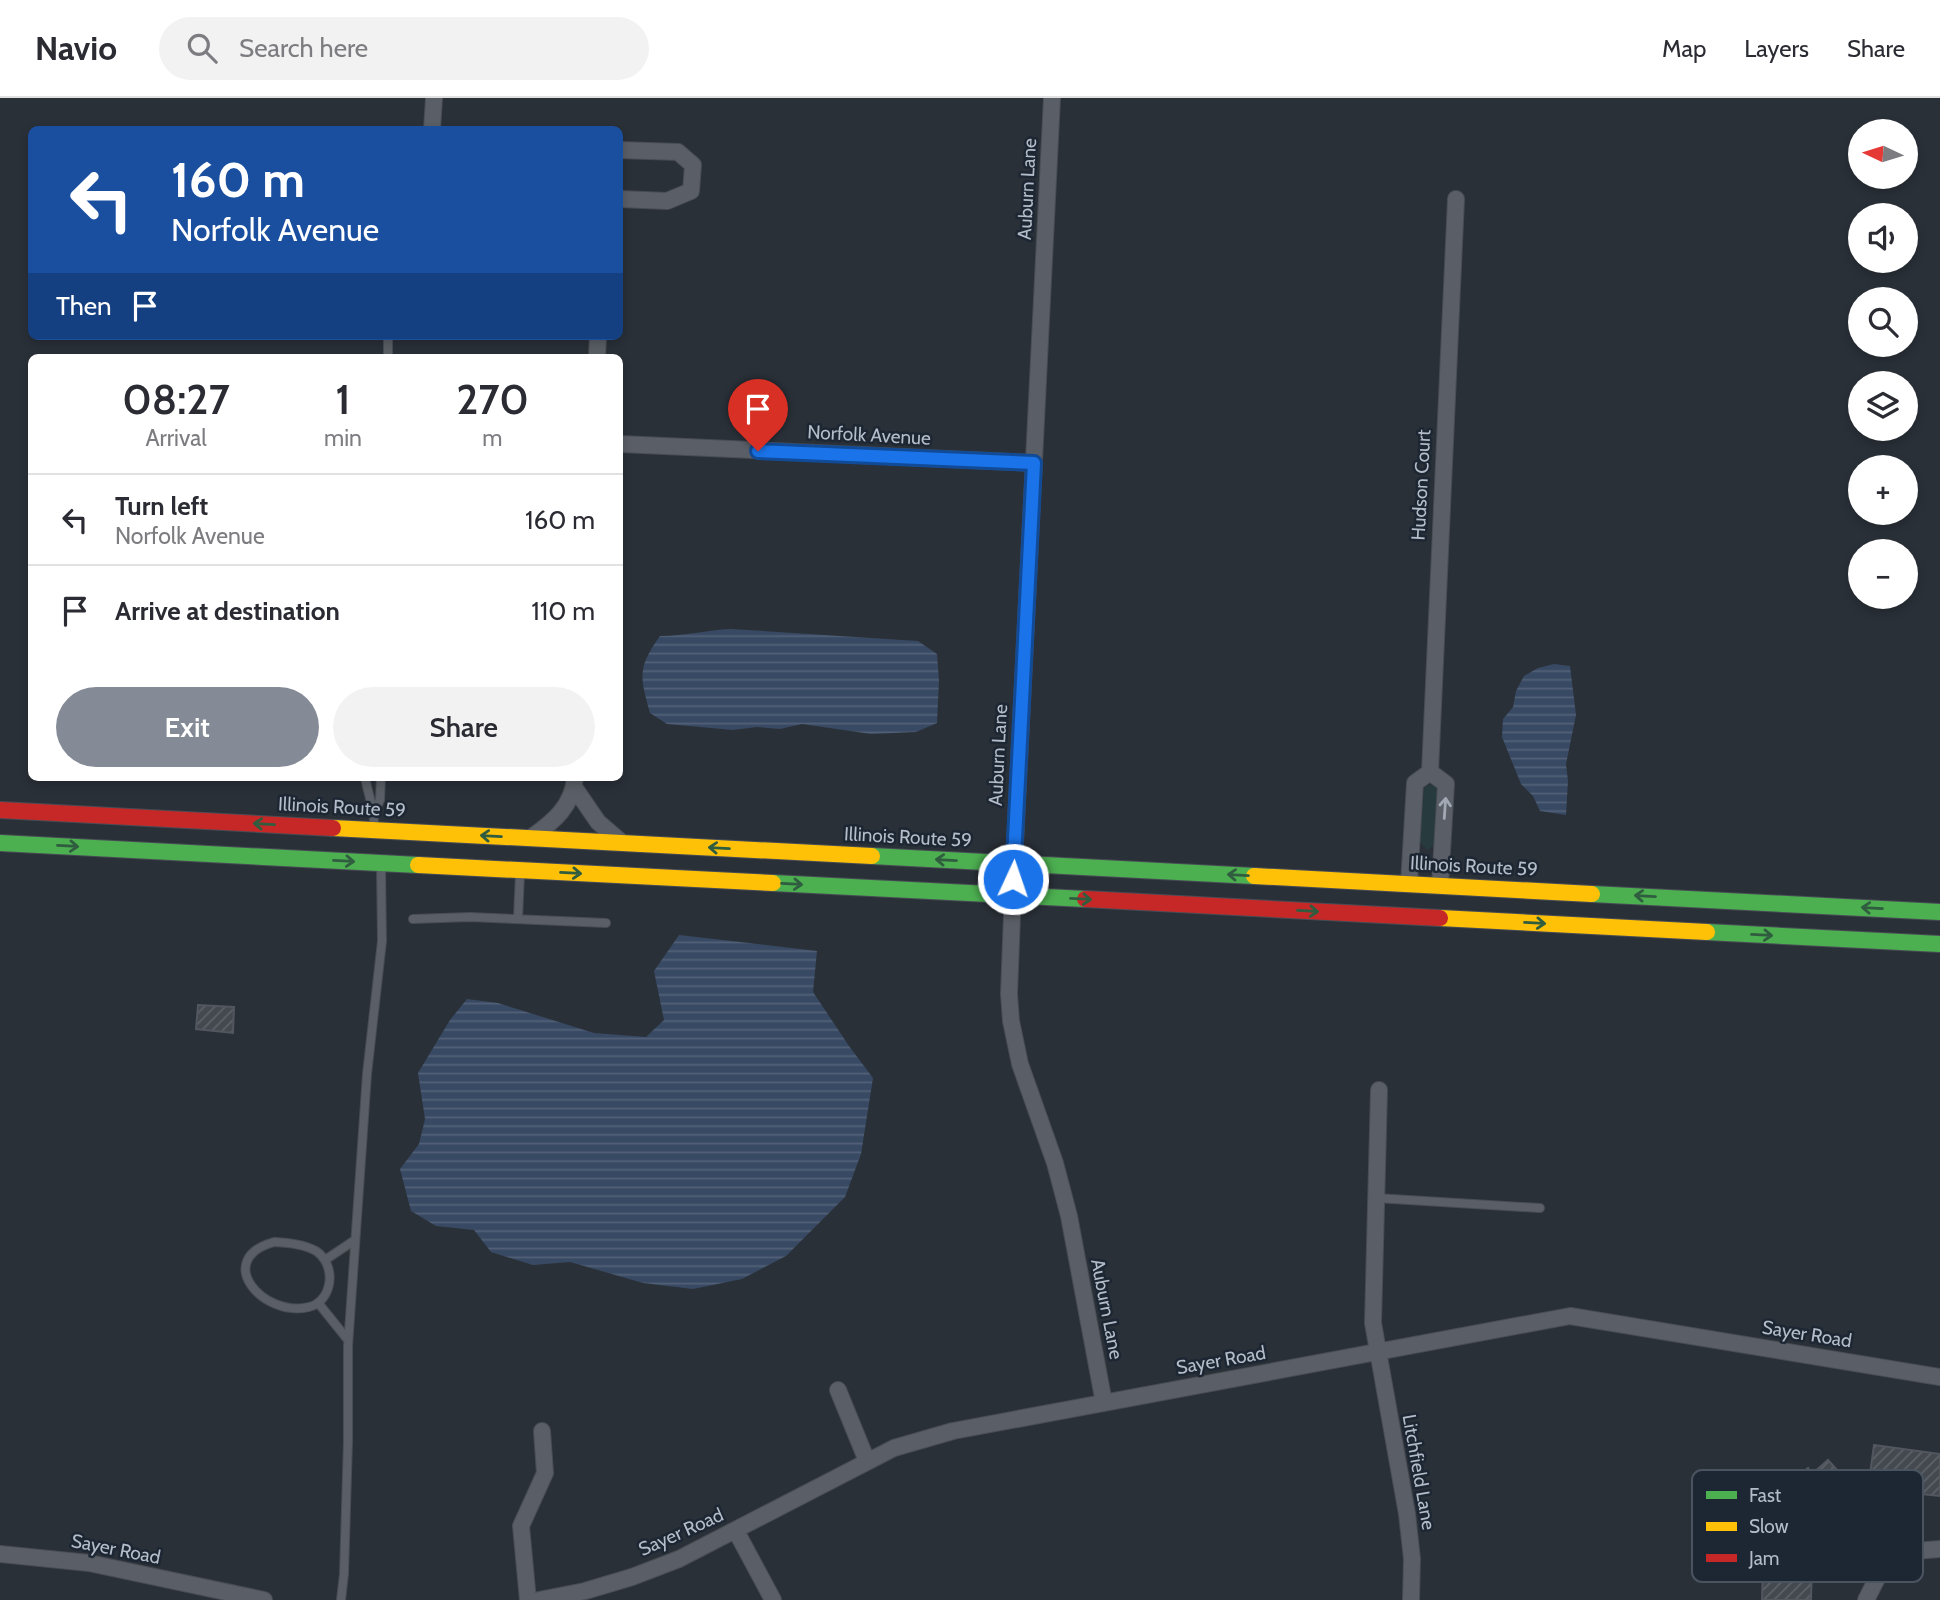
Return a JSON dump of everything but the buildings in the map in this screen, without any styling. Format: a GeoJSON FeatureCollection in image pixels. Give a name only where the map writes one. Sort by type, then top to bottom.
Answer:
{"type":"FeatureCollection","features":[{"type":"Feature","properties":{"kind":"main road","name":"Illinois Route 59"},"geometry":{"type":"LineString","coordinates":[[0,810],[1940,912]]}},
{"type":"Feature","properties":{"kind":"main road"},"geometry":{"type":"LineString","coordinates":[[0,843],[1940,944]]}},
{"type":"Feature","properties":{"kind":"street"},"geometry":{"type":"LineString","coordinates":[[432,126],[435,98]]}},
{"type":"Feature","properties":{"kind":"street","name":"Auburn Lane"},"geometry":{"type":"LineString","coordinates":[[1052,98],[1009,994],[1020,1064],[1055,1163],[1069,1216],[1104,1403]]}},
{"type":"Feature","properties":{"kind":"street"},"geometry":{"type":"LineString","coordinates":[[623,150],[678,152],[693,165],[691,191],[667,201],[623,199]]}},
{"type":"Feature","properties":{"kind":"street","name":"Hudson Court"},"geometry":{"type":"LineString","coordinates":[[1409,884],[1415,783],[1430,772],[1456,200]]}},
{"type":"Feature","properties":{"kind":"street","name":"Norfolk Avenue"},"geometry":{"type":"LineString","coordinates":[[623,444],[1034,463]]}},
{"type":"Feature","properties":{"kind":"street"},"geometry":{"type":"LineString","coordinates":[[1430,772],[1446,785],[1440,885]]}},
{"type":"Feature","properties":{"kind":"street"},"geometry":{"type":"LineString","coordinates":[[531,838],[559,817],[575,782]]}},
{"type":"Feature","properties":{"kind":"street"},"geometry":{"type":"LineString","coordinates":[[575,782],[598,822],[622,843]]}},
{"type":"Feature","properties":{"kind":"street","name":"Litchfield Lane"},"geometry":{"type":"LineString","coordinates":[[1379,1090],[1373,1324],[1407,1514],[1412,1559],[1411,1600]]}},
{"type":"Feature","properties":{"kind":"street","name":"Sayer Road"},"geometry":{"type":"LineString","coordinates":[[539,1600],[632,1577],[679,1559],[894,1448],[953,1431],[1570,1316],[1940,1377]]}},
{"type":"Feature","properties":{"kind":"street"},"geometry":{"type":"LineString","coordinates":[[838,1390],[867,1461]]}},
{"type":"Feature","properties":{"kind":"street"},"geometry":{"type":"LineString","coordinates":[[528,1600],[521,1526],[545,1473],[542,1431]]}},
{"type":"Feature","properties":{"kind":"street"},"geometry":{"type":"LineString","coordinates":[[736,1531],[773,1600]]}},
{"type":"Feature","properties":{"kind":"street","name":"Sayer Road"},"geometry":{"type":"LineString","coordinates":[[0,1554],[89,1563],[264,1600]]}},
{"type":"Feature","properties":{"kind":"street"},"geometry":{"type":"LineString","coordinates":[[1866,1600],[1875,1582]]}},
{"type":"Feature","properties":{"kind":"lane"},"geometry":{"type":"LineString","coordinates":[[366,781],[375,811]]}},
{"type":"Feature","properties":{"kind":"lane"},"geometry":{"type":"LineString","coordinates":[[374,830],[381,781]]}},
{"type":"Feature","properties":{"kind":"lane"},"geometry":{"type":"LineString","coordinates":[[341,1600],[344,1574],[348,1340],[367,1074],[382,942],[381,863]]}},
{"type":"Feature","properties":{"kind":"lane"},"geometry":{"type":"LineString","coordinates":[[518,918],[521,870]]}},
{"type":"Feature","properties":{"kind":"lane"},"geometry":{"type":"LineString","coordinates":[[414,919],[518,918],[606,923]]}},
{"type":"Feature","properties":{"kind":"lane"},"geometry":{"type":"LineString","coordinates":[[1376,1198],[1540,1208]]}},
{"type":"Feature","properties":{"kind":"lane"},"geometry":{"type":"LineString","coordinates":[[325,1260],[355,1240]]}},
{"type":"Feature","properties":{"kind":"lane"},"geometry":{"type":"LineString","coordinates":[[274,1242],[318,1252],[325,1260],[330,1287],[319,1304],[302,1308],[271,1302],[255,1292],[248,1282],[246,1266],[251,1255],[262,1246],[274,1242]]}},
{"type":"Feature","properties":{"kind":"lane"},"geometry":{"type":"LineString","coordinates":[[319,1304],[348,1340]]}},
{"type":"Feature","properties":{"kind":"green space"},"geometry":{"type":"Polygon","coordinates":[[[1428,785],[1435,786],[1437,791],[1435,845],[1427,850],[1420,842],[1424,789],[1428,785]]]}},
{"type":"Feature","properties":{"kind":"water"},"geometry":{"type":"Polygon","coordinates":[[[731,629],[918,641],[937,654],[937,723],[916,732],[871,734],[802,724],[780,729],[757,727],[733,730],[667,724],[650,713],[644,690],[644,665],[660,636],[731,629]]]}},
{"type":"Feature","properties":{"kind":"water"},"geometry":{"type":"Polygon","coordinates":[[[1554,664],[1570,666],[1576,715],[1566,764],[1566,815],[1540,811],[1533,796],[1521,784],[1502,737],[1503,719],[1513,707],[1516,691],[1524,676],[1538,668],[1554,664]]]}},
{"type":"Feature","properties":{"kind":"water"},"geometry":{"type":"Polygon","coordinates":[[[679,935],[817,951],[813,992],[873,1078],[861,1154],[845,1197],[786,1256],[742,1279],[693,1289],[643,1283],[570,1262],[533,1265],[491,1252],[474,1230],[436,1226],[411,1211],[400,1169],[419,1144],[425,1119],[418,1073],[450,1020],[467,999],[498,1003],[594,1033],[646,1037],[664,1020],[654,971],[679,935]]]}},
{"type":"Feature","properties":{"kind":"traffic: fast"},"geometry":{"type":"LineString","coordinates":[[0,843],[418,865]]}},
{"type":"Feature","properties":{"kind":"traffic: fast"},"geometry":{"type":"LineString","coordinates":[[872,856],[1254,876]]}},
{"type":"Feature","properties":{"kind":"traffic: fast"},"geometry":{"type":"LineString","coordinates":[[773,883],[1085,899]]}},
{"type":"Feature","properties":{"kind":"traffic: fast"},"geometry":{"type":"LineString","coordinates":[[1592,894],[1940,912]]}},
{"type":"Feature","properties":{"kind":"traffic: fast"},"geometry":{"type":"LineString","coordinates":[[1707,932],[1940,944]]}},
{"type":"Feature","properties":{"kind":"traffic: slow"},"geometry":{"type":"LineString","coordinates":[[333,828],[872,856]]}},
{"type":"Feature","properties":{"kind":"traffic: slow"},"geometry":{"type":"LineString","coordinates":[[418,865],[773,883]]}},
{"type":"Feature","properties":{"kind":"traffic: slow"},"geometry":{"type":"LineString","coordinates":[[1254,876],[1592,894]]}},
{"type":"Feature","properties":{"kind":"traffic: slow"},"geometry":{"type":"LineString","coordinates":[[1440,918],[1707,932]]}},
{"type":"Feature","properties":{"kind":"traffic: jam"},"geometry":{"type":"LineString","coordinates":[[0,810],[333,828]]}},
{"type":"Feature","properties":{"kind":"traffic: jam"},"geometry":{"type":"LineString","coordinates":[[1085,899],[1440,918]]}},
{"type":"Feature","properties":{"kind":"route"},"geometry":{"type":"LineString","coordinates":[[758,451],[1034,463],[1013,879]]}}]}
